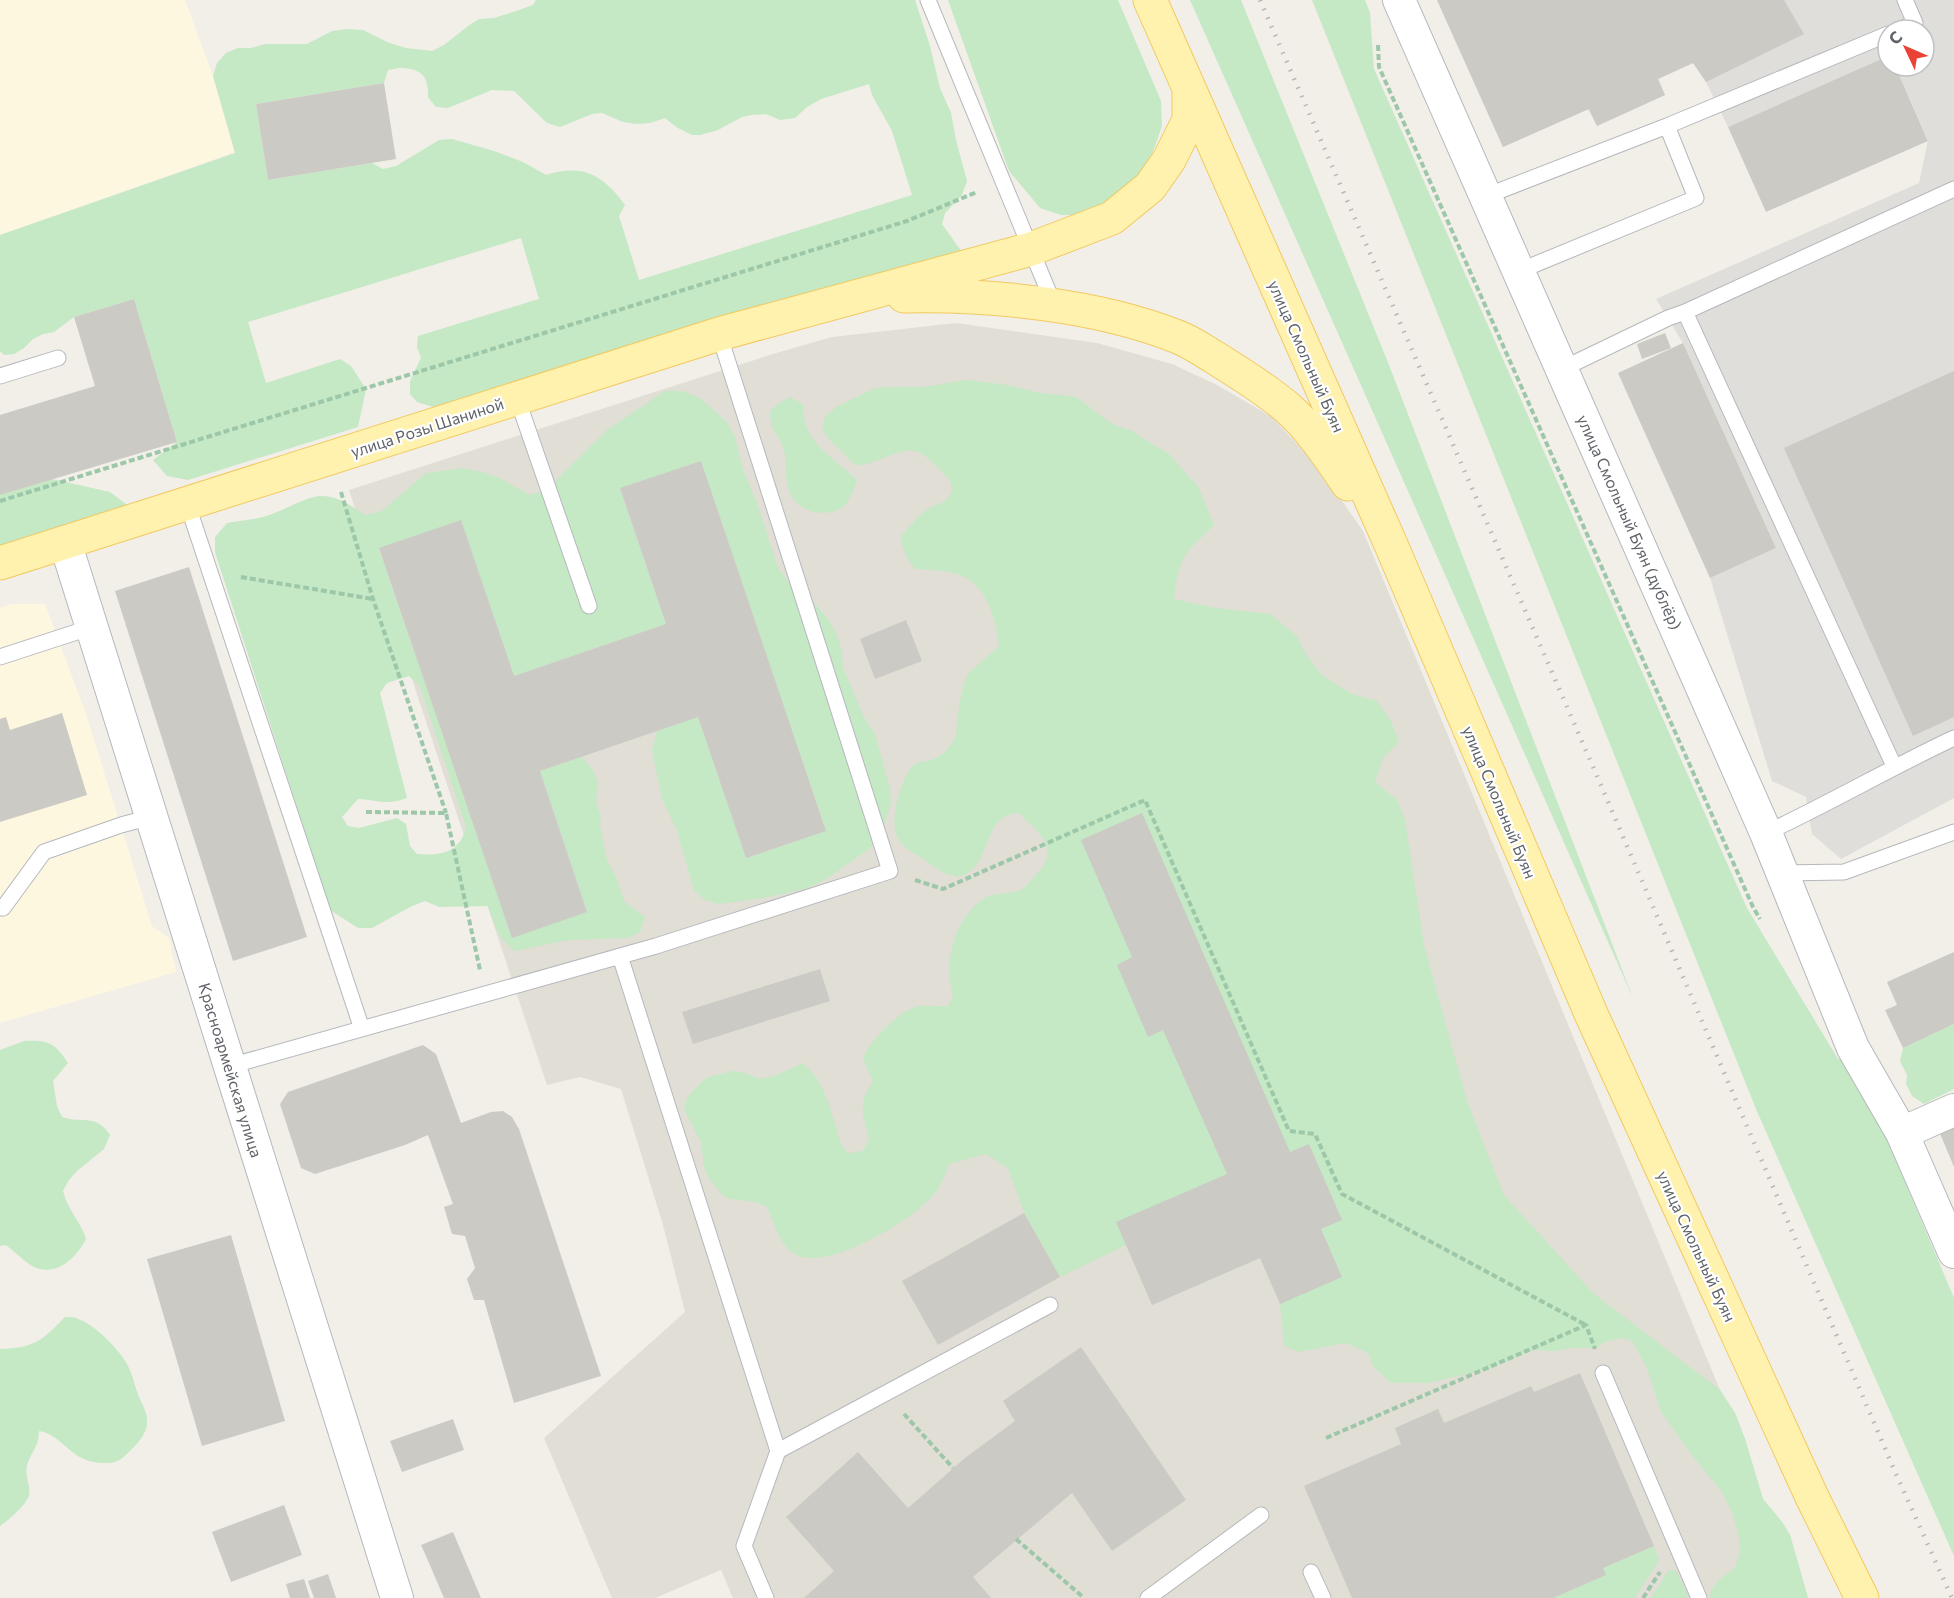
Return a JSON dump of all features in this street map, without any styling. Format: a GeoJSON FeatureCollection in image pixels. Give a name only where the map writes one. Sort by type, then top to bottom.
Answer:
{"type":"FeatureCollection","features":[{"type":"Feature","properties":{"kind":"main road","name":"улица Смольный Буян"},"geometry":{"type":"LineString","coordinates":[[1150,0],[1392,547],[1592,1016],[1812,1497],[1862,1598]]}},
{"type":"Feature","properties":{"kind":"main road"},"geometry":{"type":"LineString","coordinates":[[856,296],[1031,249],[1112,218],[1150,187],[1169,160],[1189,120],[1189,88]]}},
{"type":"Feature","properties":{"kind":"main road"},"geometry":{"type":"LineString","coordinates":[[856,296],[952,295],[1054,306],[1129,321],[1181,338],[1243,375],[1290,409],[1323,448],[1392,547]]}},
{"type":"Feature","properties":{"kind":"main road","name":"улица Розы Шаниной"},"geometry":{"type":"LineString","coordinates":[[0,563],[719,334],[856,296]]}},
{"type":"Feature","properties":{"kind":"street","name":"улица Смольный Буян (дублёр)"},"geometry":{"type":"LineString","coordinates":[[1399,0],[1766,833],[1853,1048],[1902,1133]]}},
{"type":"Feature","properties":{"kind":"street","name":"Красноармейская улица"},"geometry":{"type":"LineString","coordinates":[[65,542],[397,1598]]}},
{"type":"Feature","properties":{"kind":"street"},"geometry":{"type":"LineString","coordinates":[[1954,1110],[1902,1133],[1954,1252]]}},
{"type":"Feature","properties":{"kind":"lane"},"geometry":{"type":"LineString","coordinates":[[928,0],[1054,306]]}},
{"type":"Feature","properties":{"kind":"lane"},"geometry":{"type":"LineString","coordinates":[[1905,0],[1913,18]]}},
{"type":"Feature","properties":{"kind":"lane"},"geometry":{"type":"LineString","coordinates":[[1486,196],[1667,126],[1876,39]]}},
{"type":"Feature","properties":{"kind":"lane"},"geometry":{"type":"LineString","coordinates":[[1519,271],[1696,198],[1667,126]]}},
{"type":"Feature","properties":{"kind":"lane"},"geometry":{"type":"LineString","coordinates":[[1562,369],[1668,318],[1954,189]]}},
{"type":"Feature","properties":{"kind":"lane"},"geometry":{"type":"LineString","coordinates":[[1685,312],[1894,766]]}},
{"type":"Feature","properties":{"kind":"lane"},"geometry":{"type":"LineString","coordinates":[[230,1066],[620,956],[890,871],[719,334]]}},
{"type":"Feature","properties":{"kind":"lane"},"geometry":{"type":"LineString","coordinates":[[0,376],[57,358]]}},
{"type":"Feature","properties":{"kind":"lane"},"geometry":{"type":"LineString","coordinates":[[517,398],[589,606]]}},
{"type":"Feature","properties":{"kind":"lane"},"geometry":{"type":"LineString","coordinates":[[187,504],[362,1029]]}},
{"type":"Feature","properties":{"kind":"lane"},"geometry":{"type":"LineString","coordinates":[[0,657],[92,627]]}},
{"type":"Feature","properties":{"kind":"lane"},"geometry":{"type":"LineString","coordinates":[[1766,833],[1810,813],[1894,766],[1954,738]]}},
{"type":"Feature","properties":{"kind":"lane"},"geometry":{"type":"LineString","coordinates":[[0,908],[3,908],[44,852],[151,817]]}},
{"type":"Feature","properties":{"kind":"lane"},"geometry":{"type":"LineString","coordinates":[[1783,873],[1844,872],[1954,832]]}},
{"type":"Feature","properties":{"kind":"lane"},"geometry":{"type":"LineString","coordinates":[[620,956],[778,1451],[744,1546],[766,1598]]}},
{"type":"Feature","properties":{"kind":"lane"},"geometry":{"type":"LineString","coordinates":[[778,1451],[1050,1305]]}},
{"type":"Feature","properties":{"kind":"lane"},"geometry":{"type":"LineString","coordinates":[[1604,1373],[1699,1598]]}},
{"type":"Feature","properties":{"kind":"lane"},"geometry":{"type":"LineString","coordinates":[[1148,1598],[1261,1515]]}},
{"type":"Feature","properties":{"kind":"lane"},"geometry":{"type":"LineString","coordinates":[[1311,1572],[1323,1598]]}},
{"type":"Feature","properties":{"kind":"path"},"geometry":{"type":"LineString","coordinates":[[1377,34],[1379,67],[1753,908],[1765,927]]}},
{"type":"Feature","properties":{"kind":"path"},"geometry":{"type":"LineString","coordinates":[[0,501],[907,221],[1003,182]]}},
{"type":"Feature","properties":{"kind":"path"},"geometry":{"type":"LineString","coordinates":[[330,458],[373,599],[446,813],[485,994]]}},
{"type":"Feature","properties":{"kind":"path"},"geometry":{"type":"LineString","coordinates":[[209,571],[373,599]]}},
{"type":"Feature","properties":{"kind":"path"},"geometry":{"type":"LineString","coordinates":[[890,871],[943,889],[1145,800],[1289,1131],[1315,1134],[1342,1194],[1586,1325],[1604,1373]]}},
{"type":"Feature","properties":{"kind":"path"},"geometry":{"type":"LineString","coordinates":[[366,812],[446,813]]}},
{"type":"Feature","properties":{"kind":"path"},"geometry":{"type":"LineString","coordinates":[[1326,1438],[1586,1325]]}},
{"type":"Feature","properties":{"kind":"path"},"geometry":{"type":"LineString","coordinates":[[885,1393],[953,1468]]}},
{"type":"Feature","properties":{"kind":"path"},"geometry":{"type":"LineString","coordinates":[[1016,1539],[1084,1598]]}},
{"type":"Feature","properties":{"kind":"shaded area"},"geometry":{"type":"Polygon","coordinates":[[[0,0],[185,0],[213,76],[235,152],[0,235],[0,0]]]}},
{"type":"Feature","properties":{"kind":"shaded area"},"geometry":{"type":"Polygon","coordinates":[[[1437,0],[1954,0],[1954,798],[1841,859],[1812,834],[1806,797],[1772,781],[1710,578],[1776,548],[1683,343],[1656,299],[1919,183],[1928,140],[1900,78],[1936,78],[1936,18],[1876,18],[1876,61],[1728,127],[1706,82],[1693,63],[1658,79],[1665,95],[1597,126],[1588,109],[1503,147],[1437,0]]]}},
{"type":"Feature","properties":{"kind":"shaded area"},"geometry":{"type":"Polygon","coordinates":[[[956,323],[1097,343],[1172,364],[1217,385],[1272,417],[1319,468],[1363,531],[1720,1390],[1735,1413],[1763,1499],[1790,1535],[1808,1598],[733,1598],[721,1570],[655,1598],[612,1598],[544,1438],[685,1312],[663,1225],[621,1089],[580,1077],[547,1085],[349,490],[832,337],[956,323]]]}},
{"type":"Feature","properties":{"kind":"shaded area"},"geometry":{"type":"Polygon","coordinates":[[[11,604],[45,604],[86,714],[152,926],[169,938],[176,972],[0,1023],[0,608],[11,604]]]}},
{"type":"Feature","properties":{"kind":"green space"},"geometry":{"type":"Polygon","coordinates":[[[536,0],[915,0],[930,46],[940,88],[951,113],[967,181],[962,195],[945,213],[942,224],[964,255],[440,409],[417,402],[410,394],[410,381],[421,358],[417,347],[418,336],[539,299],[521,238],[248,322],[266,383],[340,359],[351,366],[366,389],[358,427],[188,480],[167,476],[153,460],[177,442],[134,299],[74,317],[54,332],[33,339],[14,354],[4,355],[0,351],[0,235],[235,153],[213,76],[217,63],[226,53],[238,48],[251,48],[265,44],[307,44],[332,31],[348,29],[363,30],[387,42],[406,48],[432,51],[479,19],[494,18],[533,5],[536,0]],[[413,69],[388,70],[384,83],[256,104],[268,180],[372,163],[383,169],[396,166],[439,140],[452,139],[523,162],[546,175],[571,170],[581,171],[600,179],[625,205],[619,216],[639,280],[912,195],[892,131],[872,95],[869,84],[821,99],[807,107],[795,118],[780,120],[766,114],[751,115],[742,117],[718,130],[692,135],[665,118],[650,123],[636,124],[623,122],[602,113],[592,114],[560,127],[547,123],[514,91],[492,90],[448,108],[436,107],[428,97],[427,83],[422,74],[413,69]]]}},
{"type":"Feature","properties":{"kind":"green space"},"geometry":{"type":"Polygon","coordinates":[[[948,0],[1118,0],[1161,101],[1162,126],[1154,149],[1143,171],[1126,192],[1088,215],[1061,215],[1040,208],[1009,171],[948,0]]]}},
{"type":"Feature","properties":{"kind":"green space"},"geometry":{"type":"Polygon","coordinates":[[[1190,0],[1241,0],[1389,365],[1633,998],[1190,0]]]}},
{"type":"Feature","properties":{"kind":"green space"},"geometry":{"type":"Polygon","coordinates":[[[1312,0],[1365,0],[1370,13],[1374,69],[1747,908],[1838,1059],[1851,1054],[1954,1298],[1954,1556],[1756,1109],[1312,0]]]}},
{"type":"Feature","properties":{"kind":"green space"},"geometry":{"type":"Polygon","coordinates":[[[966,380],[1076,397],[1112,424],[1130,430],[1169,454],[1199,488],[1214,525],[1185,556],[1178,573],[1174,599],[1216,608],[1270,614],[1297,636],[1305,653],[1322,675],[1352,694],[1377,701],[1391,721],[1399,742],[1383,758],[1375,782],[1397,800],[1405,820],[1424,945],[1467,1101],[1504,1195],[1593,1293],[1720,1390],[1735,1413],[1763,1499],[1790,1535],[1808,1598],[1709,1598],[1711,1590],[1720,1579],[1735,1568],[1740,1552],[1733,1515],[1722,1492],[1661,1412],[1647,1368],[1632,1341],[1622,1338],[1605,1342],[1596,1348],[1534,1350],[1491,1368],[1428,1383],[1391,1383],[1373,1366],[1368,1353],[1346,1343],[1298,1352],[1284,1345],[1280,1304],[1260,1258],[1152,1305],[1126,1245],[1060,1277],[1024,1213],[1008,1168],[986,1154],[949,1164],[938,1189],[914,1213],[896,1225],[855,1247],[817,1258],[802,1257],[788,1249],[779,1236],[766,1206],[725,1198],[709,1179],[704,1167],[701,1142],[684,1110],[687,1097],[706,1078],[732,1071],[746,1073],[760,1079],[774,1076],[803,1063],[816,1077],[824,1092],[843,1146],[848,1153],[863,1151],[869,1139],[863,1116],[863,1103],[873,1081],[863,1059],[866,1052],[878,1035],[903,1013],[920,1006],[948,1006],[953,995],[949,969],[950,956],[964,919],[972,908],[987,897],[1024,888],[1043,866],[1047,857],[1045,842],[1019,813],[1007,816],[998,822],[978,863],[971,871],[961,876],[950,875],[939,870],[907,849],[897,837],[895,810],[905,778],[915,764],[939,756],[953,742],[967,676],[999,645],[998,636],[989,605],[978,587],[962,576],[915,569],[903,550],[901,536],[920,515],[944,502],[952,492],[950,480],[926,457],[915,451],[899,452],[873,462],[855,465],[822,429],[825,417],[836,407],[873,389],[923,387],[966,380]]]}},
{"type":"Feature","properties":{"kind":"green space"},"geometry":{"type":"Polygon","coordinates":[[[665,391],[683,391],[700,398],[727,422],[735,437],[743,470],[757,503],[778,568],[789,583],[816,605],[828,619],[837,635],[842,652],[843,668],[865,719],[875,734],[890,788],[891,804],[880,837],[869,849],[832,875],[804,889],[770,897],[719,904],[705,900],[694,890],[677,831],[662,799],[652,750],[657,731],[698,717],[746,858],[826,831],[701,461],[620,489],[666,624],[514,676],[461,521],[379,549],[512,937],[587,912],[540,771],[582,757],[593,770],[598,782],[596,801],[601,817],[600,826],[607,860],[617,879],[624,901],[645,917],[640,932],[628,938],[568,940],[515,951],[501,937],[488,906],[439,907],[425,901],[372,928],[358,928],[330,910],[215,552],[215,537],[227,523],[264,517],[316,497],[326,496],[337,499],[365,515],[382,511],[426,473],[463,468],[499,478],[530,495],[546,490],[607,430],[665,391]],[[409,676],[387,683],[380,693],[407,798],[387,802],[358,799],[342,817],[348,826],[359,828],[397,818],[406,824],[410,846],[417,854],[434,854],[454,847],[463,836],[466,827],[420,686],[409,676]]]}},
{"type":"Feature","properties":{"kind":"green space"},"geometry":{"type":"Polygon","coordinates":[[[790,397],[803,404],[808,429],[820,448],[857,480],[845,505],[833,512],[819,513],[805,509],[794,500],[788,488],[784,450],[773,429],[770,411],[790,397]]]}},
{"type":"Feature","properties":{"kind":"green space"},"geometry":{"type":"Polygon","coordinates":[[[52,479],[110,492],[130,507],[0,546],[0,495],[52,479]]]}},
{"type":"Feature","properties":{"kind":"green space"},"geometry":{"type":"Polygon","coordinates":[[[1954,1024],[1954,1089],[1924,1104],[1912,1096],[1906,1084],[1907,1075],[1900,1061],[1903,1048],[1954,1024]]]}},
{"type":"Feature","properties":{"kind":"green space"},"geometry":{"type":"Polygon","coordinates":[[[24,1041],[50,1044],[68,1063],[53,1081],[57,1106],[62,1117],[94,1121],[105,1128],[110,1135],[104,1149],[77,1171],[63,1191],[86,1239],[71,1259],[49,1270],[32,1266],[6,1245],[0,1246],[0,1050],[24,1041]]]}},
{"type":"Feature","properties":{"kind":"green space"},"geometry":{"type":"Polygon","coordinates":[[[65,1317],[77,1318],[92,1326],[119,1353],[130,1370],[146,1413],[147,1427],[139,1441],[126,1455],[112,1463],[85,1459],[76,1455],[55,1438],[39,1431],[37,1444],[27,1466],[28,1499],[0,1526],[0,1349],[21,1347],[37,1342],[65,1317]]]}},
{"type":"Feature","properties":{"kind":"green space"},"geometry":{"type":"Polygon","coordinates":[[[1654,1546],[1659,1560],[1635,1598],[1553,1598],[1606,1575],[1603,1568],[1654,1546]]]}},
{"type":"Feature","properties":{"kind":"green space"},"geometry":{"type":"Polygon","coordinates":[[[1676,1570],[1689,1598],[1651,1598],[1668,1571],[1676,1570]]]}},
{"type":"Feature","properties":{"kind":"building"},"geometry":{"type":"Polygon","coordinates":[[[1437,0],[1784,0],[1804,34],[1706,82],[1693,63],[1658,79],[1665,95],[1597,126],[1589,109],[1503,147],[1437,0]]]}},
{"type":"Feature","properties":{"kind":"building"},"geometry":{"type":"Polygon","coordinates":[[[1876,61],[1876,78],[1900,78],[1928,141],[1766,212],[1728,127],[1876,61]]]}},
{"type":"Feature","properties":{"kind":"building"},"geometry":{"type":"Polygon","coordinates":[[[384,83],[396,159],[268,180],[256,104],[384,83]]]}},
{"type":"Feature","properties":{"kind":"building"},"geometry":{"type":"Polygon","coordinates":[[[134,299],[177,442],[0,495],[0,415],[95,386],[74,317],[134,299]]]}},
{"type":"Feature","properties":{"kind":"building"},"geometry":{"type":"Polygon","coordinates":[[[1665,333],[1671,348],[1642,359],[1637,344],[1665,333]]]}},
{"type":"Feature","properties":{"kind":"building"},"geometry":{"type":"Polygon","coordinates":[[[1683,343],[1776,548],[1710,578],[1618,373],[1683,343]]]}},
{"type":"Feature","properties":{"kind":"building"},"geometry":{"type":"Polygon","coordinates":[[[1954,371],[1954,717],[1913,736],[1784,448],[1954,371]]]}},
{"type":"Feature","properties":{"kind":"building"},"geometry":{"type":"Polygon","coordinates":[[[701,461],[826,831],[746,858],[698,717],[540,771],[587,912],[512,938],[379,548],[461,520],[514,676],[666,624],[620,488],[701,461]]]}},
{"type":"Feature","properties":{"kind":"building"},"geometry":{"type":"Polygon","coordinates":[[[189,567],[307,937],[233,961],[115,591],[189,567]]]}},
{"type":"Feature","properties":{"kind":"building"},"geometry":{"type":"Polygon","coordinates":[[[906,620],[922,661],[875,679],[860,639],[906,620]]]}},
{"type":"Feature","properties":{"kind":"building"},"geometry":{"type":"Polygon","coordinates":[[[62,713],[87,795],[0,822],[0,719],[6,717],[10,730],[62,713]]]}},
{"type":"Feature","properties":{"kind":"building"},"geometry":{"type":"Polygon","coordinates":[[[1142,813],[1290,1152],[1309,1144],[1342,1220],[1321,1229],[1342,1277],[1280,1304],[1260,1258],[1152,1305],[1116,1222],[1227,1174],[1163,1030],[1148,1037],[1117,965],[1132,957],[1081,840],[1142,813]]]}},
{"type":"Feature","properties":{"kind":"building"},"geometry":{"type":"Polygon","coordinates":[[[1954,952],[1954,1024],[1903,1048],[1885,1010],[1897,1005],[1887,982],[1954,952]]]}},
{"type":"Feature","properties":{"kind":"building"},"geometry":{"type":"Polygon","coordinates":[[[820,969],[830,1001],[693,1044],[682,1012],[820,969]]]}},
{"type":"Feature","properties":{"kind":"building"},"geometry":{"type":"Polygon","coordinates":[[[423,1045],[436,1054],[461,1123],[491,1112],[503,1111],[512,1117],[519,1129],[601,1376],[514,1403],[484,1300],[474,1300],[467,1279],[475,1268],[465,1236],[452,1234],[444,1207],[453,1204],[428,1135],[405,1145],[315,1174],[301,1168],[280,1104],[288,1092],[423,1045]]]}},
{"type":"Feature","properties":{"kind":"building"},"geometry":{"type":"Polygon","coordinates":[[[1954,1124],[1954,1167],[1939,1131],[1954,1124]]]}},
{"type":"Feature","properties":{"kind":"building"},"geometry":{"type":"Polygon","coordinates":[[[1024,1213],[1060,1277],[938,1345],[902,1281],[1024,1213]]]}},
{"type":"Feature","properties":{"kind":"building"},"geometry":{"type":"Polygon","coordinates":[[[231,1235],[285,1421],[202,1446],[147,1259],[231,1235]]]}},
{"type":"Feature","properties":{"kind":"building"},"geometry":{"type":"Polygon","coordinates":[[[1081,1347],[1186,1500],[1112,1551],[1072,1493],[973,1577],[991,1598],[804,1598],[834,1571],[786,1517],[858,1452],[908,1508],[965,1458],[1015,1421],[1003,1401],[1081,1347]]]}},
{"type":"Feature","properties":{"kind":"building"},"geometry":{"type":"Polygon","coordinates":[[[1580,1373],[1654,1546],[1603,1568],[1606,1575],[1553,1598],[1352,1598],[1304,1486],[1401,1444],[1395,1428],[1438,1409],[1444,1423],[1531,1386],[1534,1392],[1580,1373]]]}},
{"type":"Feature","properties":{"kind":"building"},"geometry":{"type":"Polygon","coordinates":[[[453,1419],[464,1450],[402,1472],[390,1441],[453,1419]]]}},
{"type":"Feature","properties":{"kind":"building"},"geometry":{"type":"Polygon","coordinates":[[[284,1505],[302,1555],[231,1582],[212,1532],[284,1505]]]}},
{"type":"Feature","properties":{"kind":"building"},"geometry":{"type":"Polygon","coordinates":[[[453,1532],[481,1598],[444,1598],[421,1545],[453,1532]]]}},
{"type":"Feature","properties":{"kind":"building"},"geometry":{"type":"Polygon","coordinates":[[[328,1574],[336,1598],[314,1598],[308,1581],[328,1574]]]}},
{"type":"Feature","properties":{"kind":"building"},"geometry":{"type":"Polygon","coordinates":[[[304,1579],[310,1598],[290,1598],[286,1584],[304,1579]]]}},
{"type":"Feature","properties":{"kind":"railway"},"geometry":{"type":"LineString","coordinates":[[1260,0],[1597,776],[1896,1474],[1952,1598]]}}]}
